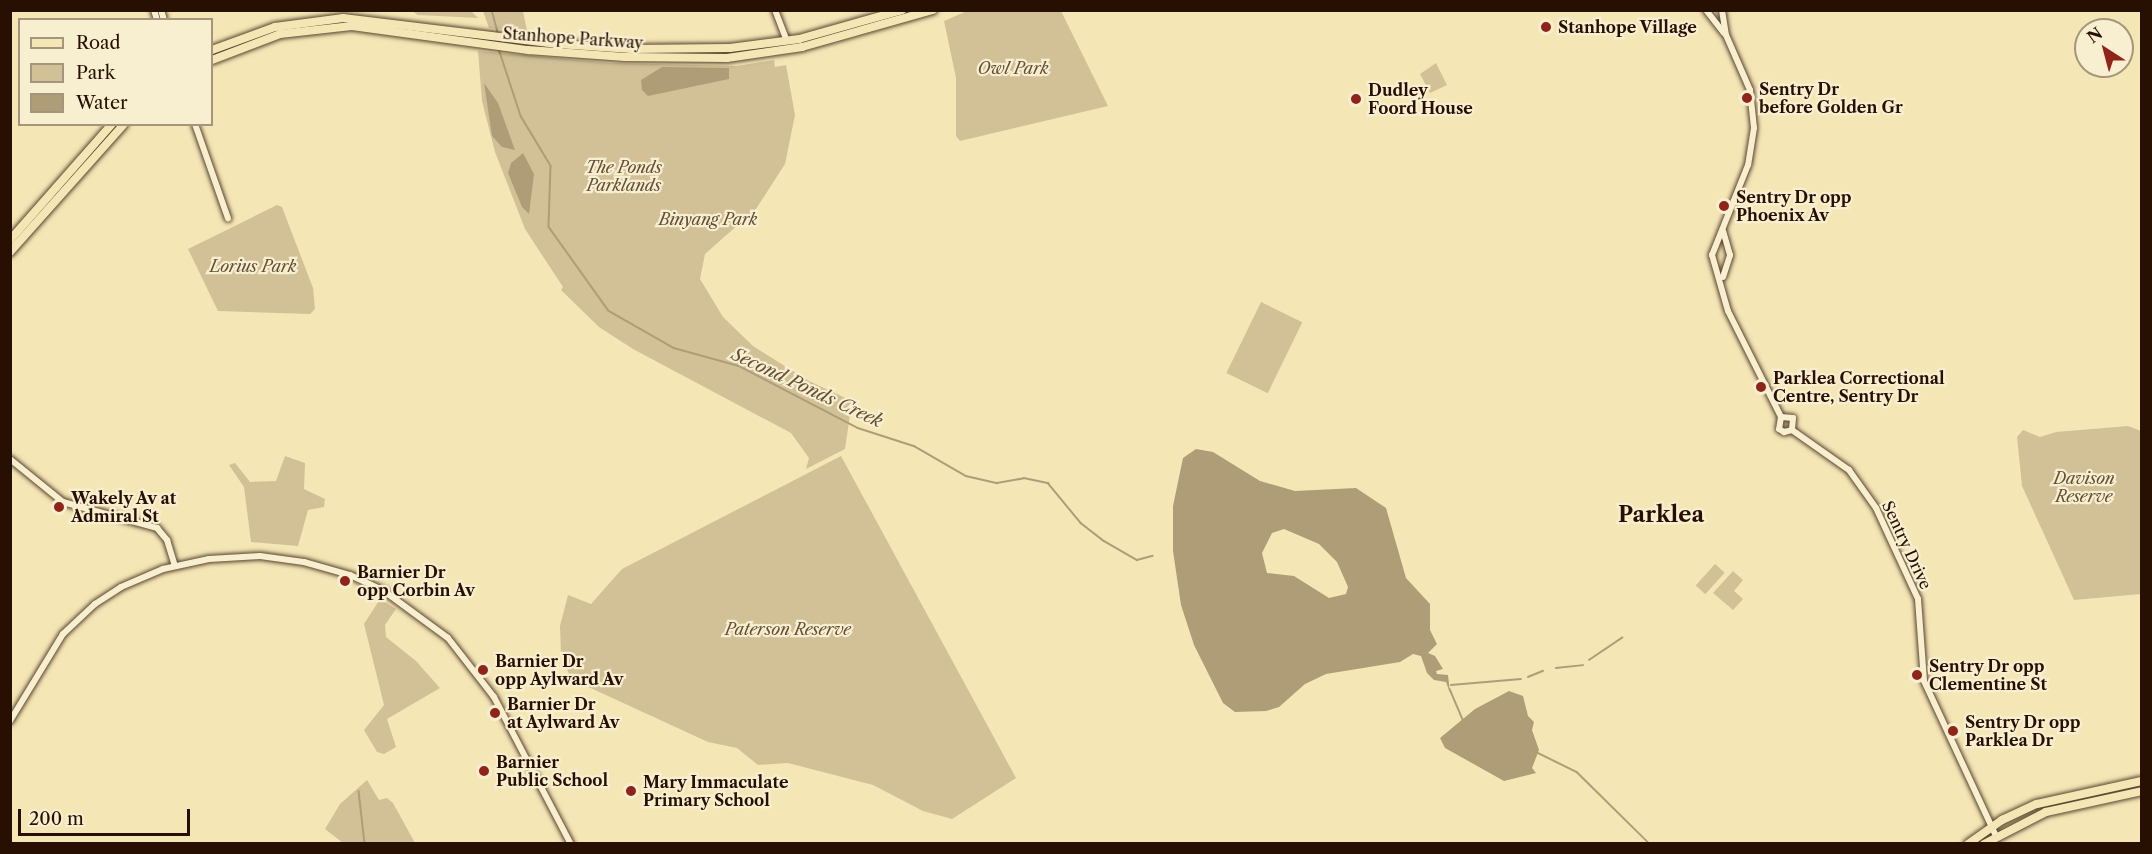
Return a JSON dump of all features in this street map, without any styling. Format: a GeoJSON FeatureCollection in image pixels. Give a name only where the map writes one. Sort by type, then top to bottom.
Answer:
{"type":"FeatureCollection","features":[{"type":"Feature","properties":{"kind":"main road","name":"Stanhope Parkway"},"geometry":{"type":"LineString","coordinates":[[213,50],[267,29],[329,18],[372,19],[607,48],[689,50],[787,41],[902,10]]}},
{"type":"Feature","properties":{"kind":"main road","name":"Stanhope Parkway"},"geometry":{"type":"LineString","coordinates":[[213,60],[267,37],[330,26],[367,27],[504,47],[625,57],[749,56],[805,47],[933,10]]}},
{"type":"Feature","properties":{"kind":"main road"},"geometry":{"type":"LineString","coordinates":[[10,240],[110,126]]}},
{"type":"Feature","properties":{"kind":"main road"},"geometry":{"type":"LineString","coordinates":[[10,252],[122,126]]}},
{"type":"Feature","properties":{"kind":"main road"},"geometry":{"type":"LineString","coordinates":[[1968,843],[1991,826],[2045,801],[2142,781]]}},
{"type":"Feature","properties":{"kind":"main road"},"geometry":{"type":"LineString","coordinates":[[1984,843],[2046,812],[2142,791]]}},
{"type":"Feature","properties":{"kind":"street"},"geometry":{"type":"LineString","coordinates":[[775,10],[787,41]]}},
{"type":"Feature","properties":{"kind":"street"},"geometry":{"type":"LineString","coordinates":[[1706,11],[1711,20],[1726,35]]}},
{"type":"Feature","properties":{"kind":"street"},"geometry":{"type":"LineString","coordinates":[[1711,20],[1722,13],[1726,35],[1747,81],[1754,128],[1748,165],[1714,249],[1714,260],[1733,322],[1781,417],[1779,429],[1784,432],[1792,430],[1793,418],[1781,417]]}},
{"type":"Feature","properties":{"kind":"street"},"geometry":{"type":"LineString","coordinates":[[196,126],[228,218]]}},
{"type":"Feature","properties":{"kind":"street"},"geometry":{"type":"LineString","coordinates":[[1722,287],[1726,262],[1730,255],[1726,248],[1723,224]]}},
{"type":"Feature","properties":{"kind":"street"},"geometry":{"type":"LineString","coordinates":[[1714,249],[1726,248]]}},
{"type":"Feature","properties":{"kind":"street"},"geometry":{"type":"LineString","coordinates":[[1714,260],[1726,262]]}},
{"type":"Feature","properties":{"kind":"street","name":"Sentry Drive"},"geometry":{"type":"LineString","coordinates":[[1792,430],[1849,470],[1876,508],[1918,599],[1925,684],[1996,836]]}},
{"type":"Feature","properties":{"kind":"street"},"geometry":{"type":"LineString","coordinates":[[10,459],[63,502],[157,528],[167,540],[175,566]]}},
{"type":"Feature","properties":{"kind":"street"},"geometry":{"type":"LineString","coordinates":[[10,721],[46,657],[75,622],[121,587],[175,566],[234,556],[288,559],[350,575],[404,603],[448,638],[483,680],[571,843]]}},
{"type":"Feature","properties":{"kind":"green space"},"geometry":{"type":"Polygon","coordinates":[[[412,11],[471,11],[478,18],[418,15],[412,11]]]}},
{"type":"Feature","properties":{"kind":"green space"},"geometry":{"type":"Polygon","coordinates":[[[483,11],[523,11],[527,31],[489,28],[483,11]]]}},
{"type":"Feature","properties":{"kind":"green space","name":"Owl Park"},"geometry":{"type":"Polygon","coordinates":[[[967,11],[1061,11],[1108,106],[960,141],[956,136],[956,78],[944,21],[967,11]]]}},
{"type":"Feature","properties":{"kind":"green space","name":"The Ponds Parklands"},"geometry":{"type":"Polygon","coordinates":[[[478,51],[611,63],[737,66],[774,60],[775,67],[786,65],[795,115],[785,164],[756,209],[705,254],[700,279],[723,317],[753,346],[809,381],[852,401],[845,449],[806,469],[809,458],[791,433],[633,349],[599,327],[561,290],[563,287],[525,229],[495,152],[482,101],[478,51]]]}},
{"type":"Feature","properties":{"kind":"green space"},"geometry":{"type":"Polygon","coordinates":[[[1436,63],[1447,85],[1430,93],[1420,74],[1436,63]]]}},
{"type":"Feature","properties":{"kind":"green space","name":"Lorius Park"},"geometry":{"type":"Polygon","coordinates":[[[277,205],[282,207],[313,288],[315,309],[310,314],[218,311],[188,249],[277,205]]]}},
{"type":"Feature","properties":{"kind":"green space"},"geometry":{"type":"Polygon","coordinates":[[[1261,302],[1302,322],[1268,393],[1226,373],[1261,302]]]}},
{"type":"Feature","properties":{"kind":"green space","name":"Davison Reserve"},"geometry":{"type":"Polygon","coordinates":[[[2128,426],[2141,431],[2141,594],[2074,600],[2022,486],[2017,437],[2023,430],[2040,437],[2056,432],[2128,426]]]}},
{"type":"Feature","properties":{"kind":"green space"},"geometry":{"type":"Polygon","coordinates":[[[285,456],[305,463],[304,489],[325,499],[324,507],[308,510],[298,546],[251,542],[244,487],[229,465],[235,463],[250,482],[276,481],[285,456]]]}},
{"type":"Feature","properties":{"kind":"green space","name":"Paterson Reserve"},"geometry":{"type":"Polygon","coordinates":[[[841,456],[1016,778],[952,819],[923,811],[873,785],[788,763],[758,765],[737,748],[708,742],[571,679],[561,654],[560,626],[568,595],[591,604],[622,569],[841,456]]]}},
{"type":"Feature","properties":{"kind":"green space"},"geometry":{"type":"Polygon","coordinates":[[[1715,564],[1725,573],[1705,594],[1696,586],[1715,564]]]}},
{"type":"Feature","properties":{"kind":"green space"},"geometry":{"type":"Polygon","coordinates":[[[1733,571],[1743,580],[1734,591],[1743,599],[1733,610],[1713,593],[1733,571]]]}},
{"type":"Feature","properties":{"kind":"green space"},"geometry":{"type":"Polygon","coordinates":[[[380,599],[396,609],[385,625],[386,637],[416,661],[440,688],[387,719],[396,747],[384,754],[377,752],[364,730],[384,705],[364,624],[380,599]]]}},
{"type":"Feature","properties":{"kind":"green space"},"geometry":{"type":"Polygon","coordinates":[[[367,780],[379,800],[387,798],[393,803],[415,843],[343,843],[325,829],[340,804],[367,780]]]}},
{"type":"Feature","properties":{"kind":"water"},"geometry":{"type":"Polygon","coordinates":[[[662,67],[729,68],[729,79],[648,96],[642,90],[641,80],[662,67]]]}},
{"type":"Feature","properties":{"kind":"water"},"geometry":{"type":"Polygon","coordinates":[[[484,83],[498,103],[515,150],[502,147],[492,136],[484,83]]]}},
{"type":"Feature","properties":{"kind":"water"},"geometry":{"type":"Polygon","coordinates":[[[523,153],[534,174],[529,214],[522,207],[508,173],[511,163],[523,153]]]}},
{"type":"Feature","properties":{"kind":"water"},"geometry":{"type":"Polygon","coordinates":[[[1196,449],[1213,452],[1260,481],[1295,491],[1356,488],[1386,508],[1406,578],[1430,604],[1430,630],[1437,644],[1428,653],[1435,656],[1443,669],[1436,671],[1437,674],[1448,675],[1450,693],[1446,682],[1434,680],[1427,673],[1421,656],[1413,654],[1400,662],[1326,674],[1305,684],[1279,707],[1266,711],[1235,712],[1223,703],[1194,645],[1181,605],[1173,551],[1173,506],[1183,458],[1196,449]],[[1284,529],[1272,533],[1262,553],[1267,573],[1294,576],[1329,598],[1346,594],[1348,587],[1337,562],[1319,544],[1284,529]]]}},
{"type":"Feature","properties":{"kind":"water"},"geometry":{"type":"Polygon","coordinates":[[[1509,691],[1523,696],[1528,716],[1534,722],[1532,730],[1539,750],[1532,768],[1536,773],[1504,781],[1445,748],[1440,738],[1475,709],[1509,691]]]}},
{"type":"Feature","properties":{"kind":"waterway","name":"Second Ponds Creek"},"geometry":{"type":"LineString","coordinates":[[492,10],[498,32]]}},
{"type":"Feature","properties":{"kind":"waterway","name":"Second Ponds Creek"},"geometry":{"type":"LineString","coordinates":[[499,49],[521,116],[551,166],[549,227],[609,311],[674,348],[739,366],[858,428],[914,446],[966,476],[997,483],[1024,478],[1048,483],[1081,523],[1104,541],[1137,560],[1152,556]]}},
{"type":"Feature","properties":{"kind":"waterway"},"geometry":{"type":"LineString","coordinates":[[1589,660],[1622,638]]}},
{"type":"Feature","properties":{"kind":"waterway"},"geometry":{"type":"LineString","coordinates":[[1556,668],[1583,665]]}},
{"type":"Feature","properties":{"kind":"waterway"},"geometry":{"type":"LineString","coordinates":[[1528,677],[1543,671]]}},
{"type":"Feature","properties":{"kind":"waterway"},"geometry":{"type":"LineString","coordinates":[[1451,685],[1521,679]]}},
{"type":"Feature","properties":{"kind":"waterway","name":"Second Ponds Creek"},"geometry":{"type":"LineString","coordinates":[[1450,689],[1463,720]]}},
{"type":"Feature","properties":{"kind":"waterway","name":"Second Ponds Creek"},"geometry":{"type":"LineString","coordinates":[[1538,753],[1577,772],[1650,844]]}},
{"type":"Feature","properties":{"kind":"waterway"},"geometry":{"type":"LineString","coordinates":[[359,791],[365,844]]}},
{"type":"Feature","properties":{"kind":"place","name":"Stanhope Village"},"geometry":{"type":"Point","coordinates":[1546,27]}},
{"type":"Feature","properties":{"kind":"place","name":"Sentry Dr before Golden Gr"},"geometry":{"type":"Point","coordinates":[1747,98]}},
{"type":"Feature","properties":{"kind":"place","name":"Dudley Foord House"},"geometry":{"type":"Point","coordinates":[1356,99]}},
{"type":"Feature","properties":{"kind":"place","name":"Sentry Dr opp Phoenix Av"},"geometry":{"type":"Point","coordinates":[1724,206]}},
{"type":"Feature","properties":{"kind":"place","name":"Parklea Correctional Centre, Sentry Dr"},"geometry":{"type":"Point","coordinates":[1761,387]}},
{"type":"Feature","properties":{"kind":"place","name":"Wakely Av at Admiral St"},"geometry":{"type":"Point","coordinates":[59,507]}},
{"type":"Feature","properties":{"kind":"place","name":"Barnier Dr opp Corbin Av"},"geometry":{"type":"Point","coordinates":[345,581]}},
{"type":"Feature","properties":{"kind":"place","name":"Barnier Dr opp Aylward Av"},"geometry":{"type":"Point","coordinates":[483,670]}},
{"type":"Feature","properties":{"kind":"place","name":"Sentry Dr opp Clementine St"},"geometry":{"type":"Point","coordinates":[1917,675]}},
{"type":"Feature","properties":{"kind":"place","name":"Barnier Dr at Aylward Av"},"geometry":{"type":"Point","coordinates":[495,713]}},
{"type":"Feature","properties":{"kind":"place","name":"Sentry Dr opp Parklea Dr"},"geometry":{"type":"Point","coordinates":[1953,731]}},
{"type":"Feature","properties":{"kind":"place","name":"Barnier Public School"},"geometry":{"type":"Point","coordinates":[484,771]}},
{"type":"Feature","properties":{"kind":"place","name":"Mary Immaculate Primary School"},"geometry":{"type":"Point","coordinates":[631,791]}},
{"type":"Feature","properties":{"kind":"district","name":"Parklea"},"geometry":{"type":"Point","coordinates":[1661,515]}},
{"type":"Feature","properties":{"kind":"park label","name":"Binyang Park"},"geometry":{"type":"Point","coordinates":[708,219]}}]}
